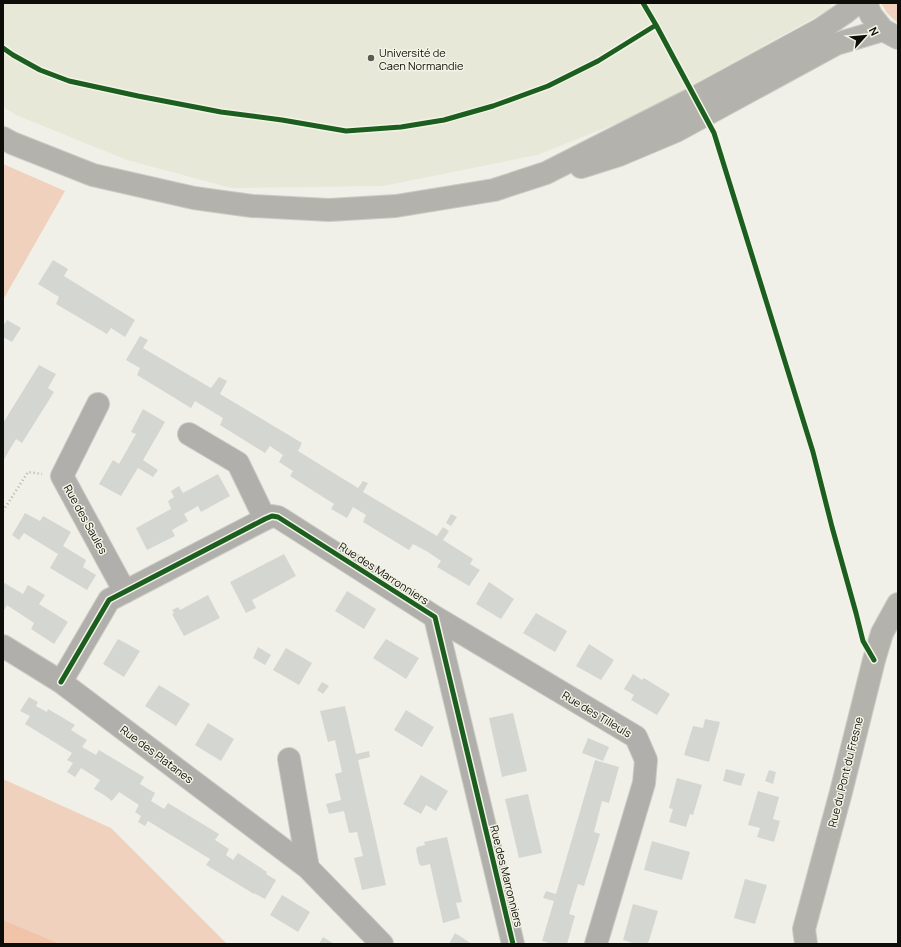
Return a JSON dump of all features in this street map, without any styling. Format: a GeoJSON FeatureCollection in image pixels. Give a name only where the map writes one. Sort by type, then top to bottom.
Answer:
{"type":"FeatureCollection","features":[{"type":"Feature","properties":{"kind":"main road"},"geometry":{"type":"LineString","coordinates":[[3,138],[12,143],[93,175],[194,198],[252,206],[328,210],[396,206],[494,190],[546,173],[696,97],[821,29],[857,3]]}},
{"type":"Feature","properties":{"kind":"main road"},"geometry":{"type":"LineString","coordinates":[[866,3],[871,15],[891,34]]}},
{"type":"Feature","properties":{"kind":"main road"},"geometry":{"type":"LineString","coordinates":[[546,173],[568,171],[620,155],[676,131],[836,44],[891,34]]}},
{"type":"Feature","properties":{"kind":"main road","name":"Rue du Pont du Fresne"},"geometry":{"type":"LineString","coordinates":[[806,944],[804,929],[839,800],[874,660],[882,633],[898,604]]}},
{"type":"Feature","properties":{"kind":"main road","name":"Rue du Pont du Fresne"},"geometry":{"type":"LineString","coordinates":[[809,944],[818,938],[836,871],[885,675],[898,612]]}},
{"type":"Feature","properties":{"kind":"street","name":"Rue des Saules"},"geometry":{"type":"LineString","coordinates":[[98,404],[62,476],[125,592]]}},
{"type":"Feature","properties":{"kind":"street"},"geometry":{"type":"LineString","coordinates":[[61,682],[109,600],[265,519],[238,463],[189,434]]}},
{"type":"Feature","properties":{"kind":"street","name":"Rue des Marronniers"},"geometry":{"type":"LineString","coordinates":[[265,519],[272,516],[278,517],[435,617],[513,944]]}},
{"type":"Feature","properties":{"kind":"street","name":"Rue des Tilleuls"},"geometry":{"type":"LineString","coordinates":[[435,617],[636,737],[646,760],[644,783],[596,944]]}},
{"type":"Feature","properties":{"kind":"street","name":"Rue des Platanes"},"geometry":{"type":"LineString","coordinates":[[3,646],[61,682],[308,868],[382,944]]}},
{"type":"Feature","properties":{"kind":"street"},"geometry":{"type":"LineString","coordinates":[[289,760],[308,868]]}},
{"type":"Feature","properties":{"kind":"path"},"geometry":{"type":"LineString","coordinates":[[3,511],[28,472],[62,476]]}},
{"type":"Feature","properties":{"kind":"shaded area","name":"Université de Caen Normandie"},"geometry":{"type":"Polygon","coordinates":[[[3,3],[833,3],[828,10],[638,115],[537,155],[383,186],[231,188],[127,160],[16,115],[3,107],[3,3]]]}},
{"type":"Feature","properties":{"kind":"shaded area"},"geometry":{"type":"Polygon","coordinates":[[[881,3],[898,3],[898,23],[887,13],[881,3]]]}},
{"type":"Feature","properties":{"kind":"shaded area"},"geometry":{"type":"Polygon","coordinates":[[[3,164],[65,191],[3,300],[3,164]]]}},
{"type":"Feature","properties":{"kind":"shaded area"},"geometry":{"type":"Polygon","coordinates":[[[3,779],[111,828],[227,944],[3,944],[3,779]]]}},
{"type":"Feature","properties":{"kind":"shaded area"},"geometry":{"type":"Polygon","coordinates":[[[3,920],[59,944],[3,944],[3,920]]]}},
{"type":"Feature","properties":{"kind":"building"},"geometry":{"type":"Polygon","coordinates":[[[53,260],[68,269],[64,276],[135,320],[125,337],[111,328],[107,334],[56,304],[59,297],[38,284],[53,260]]]}},
{"type":"Feature","properties":{"kind":"building"},"geometry":{"type":"Polygon","coordinates":[[[7,320],[21,328],[12,342],[3,337],[3,326],[7,320]]]}},
{"type":"Feature","properties":{"kind":"building"},"geometry":{"type":"Polygon","coordinates":[[[140,336],[148,340],[143,348],[211,388],[219,377],[227,381],[220,394],[302,443],[298,451],[358,488],[363,481],[368,483],[363,492],[437,536],[443,527],[449,531],[443,540],[473,559],[470,564],[480,570],[469,586],[437,567],[441,561],[428,552],[413,544],[409,550],[363,522],[366,515],[353,507],[347,518],[331,509],[334,504],[290,476],[293,471],[279,462],[283,455],[270,446],[265,453],[220,425],[223,418],[195,401],[191,408],[137,375],[140,368],[126,360],[140,336]]]}},
{"type":"Feature","properties":{"kind":"building"},"geometry":{"type":"Polygon","coordinates":[[[39,365],[56,374],[48,388],[54,392],[22,443],[16,439],[3,461],[3,423],[39,365]]]}},
{"type":"Feature","properties":{"kind":"building"},"geometry":{"type":"Polygon","coordinates":[[[143,409],[165,422],[143,460],[158,470],[153,477],[138,468],[121,496],[99,484],[113,460],[119,464],[136,434],[131,432],[143,409]]]}},
{"type":"Feature","properties":{"kind":"building"},"geometry":{"type":"Polygon","coordinates":[[[218,474],[230,496],[201,512],[198,506],[184,514],[188,521],[172,530],[175,536],[147,550],[136,528],[171,509],[168,501],[174,497],[171,491],[179,486],[183,493],[218,474]]]}},
{"type":"Feature","properties":{"kind":"building"},"geometry":{"type":"Polygon","coordinates":[[[25,513],[40,521],[43,516],[71,532],[63,546],[86,560],[83,567],[96,575],[87,590],[50,568],[58,554],[24,533],[19,540],[12,535],[25,513]]]}},
{"type":"Feature","properties":{"kind":"building"},"geometry":{"type":"Polygon","coordinates":[[[451,514],[457,517],[451,526],[446,523],[451,514]]]}},
{"type":"Feature","properties":{"kind":"building"},"geometry":{"type":"Polygon","coordinates":[[[284,554],[296,576],[252,600],[256,608],[246,613],[230,582],[284,554]]]}},
{"type":"Feature","properties":{"kind":"building"},"geometry":{"type":"Polygon","coordinates":[[[3,582],[23,594],[28,585],[45,595],[39,604],[68,622],[54,644],[31,629],[34,623],[7,605],[3,612],[3,582]]]}},
{"type":"Feature","properties":{"kind":"building"},"geometry":{"type":"Polygon","coordinates":[[[489,582],[514,599],[501,619],[476,604],[489,582]]]}},
{"type":"Feature","properties":{"kind":"building"},"geometry":{"type":"Polygon","coordinates":[[[347,591],[376,609],[364,629],[335,611],[347,591]]]}},
{"type":"Feature","properties":{"kind":"building"},"geometry":{"type":"Polygon","coordinates":[[[208,595],[220,618],[184,636],[172,614],[174,613],[172,610],[178,607],[180,610],[208,595]]]}},
{"type":"Feature","properties":{"kind":"building"},"geometry":{"type":"Polygon","coordinates":[[[536,613],[567,631],[555,652],[523,633],[536,613]]]}},
{"type":"Feature","properties":{"kind":"building"},"geometry":{"type":"Polygon","coordinates":[[[118,639],[140,651],[124,677],[103,664],[118,639]]]}},
{"type":"Feature","properties":{"kind":"building"},"geometry":{"type":"Polygon","coordinates":[[[386,639],[419,658],[406,679],[373,658],[386,639]]]}},
{"type":"Feature","properties":{"kind":"building"},"geometry":{"type":"Polygon","coordinates":[[[589,644],[614,660],[601,680],[576,666],[589,644]]]}},
{"type":"Feature","properties":{"kind":"building"},"geometry":{"type":"Polygon","coordinates":[[[258,647],[271,655],[265,665],[253,658],[258,647]]]}},
{"type":"Feature","properties":{"kind":"building"},"geometry":{"type":"Polygon","coordinates":[[[286,648],[312,663],[299,685],[273,670],[286,648]]]}},
{"type":"Feature","properties":{"kind":"building"},"geometry":{"type":"Polygon","coordinates":[[[633,674],[642,680],[644,678],[670,694],[657,715],[631,700],[634,695],[624,689],[633,674]]]}},
{"type":"Feature","properties":{"kind":"building"},"geometry":{"type":"Polygon","coordinates":[[[322,682],[329,686],[323,694],[317,690],[322,682]]]}},
{"type":"Feature","properties":{"kind":"building"},"geometry":{"type":"Polygon","coordinates":[[[159,685],[190,704],[176,726],[145,706],[159,685]]]}},
{"type":"Feature","properties":{"kind":"building"},"geometry":{"type":"Polygon","coordinates":[[[29,697],[38,702],[36,706],[47,712],[48,709],[75,725],[71,730],[87,740],[82,747],[96,755],[99,750],[144,777],[140,784],[155,793],[151,801],[164,809],[168,803],[219,834],[215,840],[229,849],[226,855],[233,860],[238,853],[267,872],[266,874],[276,880],[265,899],[206,865],[210,859],[148,821],[145,826],[138,822],[141,816],[135,812],[139,805],[119,792],[112,801],[94,789],[100,780],[81,768],[75,777],[67,772],[73,763],[67,760],[72,753],[25,724],[30,716],[20,711],[29,697]]]}},
{"type":"Feature","properties":{"kind":"building"},"geometry":{"type":"Polygon","coordinates":[[[345,706],[356,754],[369,751],[370,757],[358,760],[386,885],[362,890],[354,858],[363,856],[357,832],[349,833],[344,811],[329,814],[326,804],[341,800],[335,774],[342,772],[335,740],[328,742],[320,711],[345,706]]]}},
{"type":"Feature","properties":{"kind":"building"},"geometry":{"type":"Polygon","coordinates":[[[406,710],[434,727],[422,747],[394,730],[406,710]]]}},
{"type":"Feature","properties":{"kind":"building"},"geometry":{"type":"Polygon","coordinates":[[[513,713],[527,771],[502,777],[489,718],[513,713]]]}},
{"type":"Feature","properties":{"kind":"building"},"geometry":{"type":"Polygon","coordinates":[[[705,719],[720,722],[709,762],[684,755],[693,726],[703,728],[705,719]]]}},
{"type":"Feature","properties":{"kind":"building"},"geometry":{"type":"Polygon","coordinates":[[[208,723],[234,739],[221,761],[195,745],[208,723]]]}},
{"type":"Feature","properties":{"kind":"building"},"geometry":{"type":"Polygon","coordinates":[[[588,738],[609,747],[603,761],[582,753],[588,738]]]}},
{"type":"Feature","properties":{"kind":"building"},"geometry":{"type":"Polygon","coordinates":[[[595,760],[619,767],[609,803],[602,801],[594,832],[600,834],[584,886],[578,884],[569,914],[575,916],[567,944],[553,944],[542,941],[554,901],[543,898],[546,891],[556,894],[595,760]]]}},
{"type":"Feature","properties":{"kind":"building"},"geometry":{"type":"Polygon","coordinates":[[[726,769],[745,774],[741,786],[723,781],[726,769]]]}},
{"type":"Feature","properties":{"kind":"building"},"geometry":{"type":"Polygon","coordinates":[[[769,770],[776,772],[773,784],[765,781],[769,770]]]}},
{"type":"Feature","properties":{"kind":"building"},"geometry":{"type":"Polygon","coordinates":[[[421,775],[448,791],[436,811],[426,805],[421,814],[403,804],[421,775]]]}},
{"type":"Feature","properties":{"kind":"building"},"geometry":{"type":"Polygon","coordinates":[[[677,778],[702,785],[693,815],[690,814],[686,827],[669,822],[673,809],[669,808],[677,778]]]}},
{"type":"Feature","properties":{"kind":"building"},"geometry":{"type":"Polygon","coordinates":[[[758,791],[779,797],[773,819],[780,821],[774,842],[757,837],[760,828],[748,825],[758,791]]]}},
{"type":"Feature","properties":{"kind":"building"},"geometry":{"type":"Polygon","coordinates":[[[528,794],[542,853],[519,858],[505,799],[528,794]]]}},
{"type":"Feature","properties":{"kind":"building"},"geometry":{"type":"Polygon","coordinates":[[[447,837],[462,902],[456,903],[460,918],[443,923],[430,864],[422,866],[419,864],[416,850],[417,847],[425,845],[424,842],[447,837]]]}},
{"type":"Feature","properties":{"kind":"building"},"geometry":{"type":"Polygon","coordinates":[[[652,841],[690,852],[682,880],[644,870],[652,841]]]}},
{"type":"Feature","properties":{"kind":"building"},"geometry":{"type":"Polygon","coordinates":[[[745,879],[767,885],[755,924],[734,918],[745,879]]]}},
{"type":"Feature","properties":{"kind":"building"},"geometry":{"type":"Polygon","coordinates":[[[282,895],[310,912],[298,932],[270,915],[282,895]]]}},
{"type":"Feature","properties":{"kind":"building"},"geometry":{"type":"Polygon","coordinates":[[[633,904],[658,911],[648,944],[636,944],[623,940],[633,904]]]}},
{"type":"Feature","properties":{"kind":"building"},"geometry":{"type":"Polygon","coordinates":[[[455,933],[472,944],[449,944],[455,933]]]}},
{"type":"Feature","properties":{"kind":"building"},"geometry":{"type":"Polygon","coordinates":[[[323,937],[334,944],[319,944],[323,937]]]}},
{"type":"Feature","properties":{"kind":"cycle path"},"geometry":{"type":"LineString","coordinates":[[3,48],[40,70],[69,81],[221,112],[282,120],[346,131],[401,127],[444,120],[493,106],[548,86],[598,61],[656,25],[643,3]]}},
{"type":"Feature","properties":{"kind":"cycle path"},"geometry":{"type":"LineString","coordinates":[[656,25],[714,133],[813,452],[863,641],[874,660]]}},
{"type":"Feature","properties":{"kind":"cycle path"},"geometry":{"type":"LineString","coordinates":[[61,682],[109,600],[265,519],[272,516],[278,517],[435,617],[513,944]]}},
{"type":"Feature","properties":{"kind":"place","name":"Université de Caen Normandie"},"geometry":{"type":"Point","coordinates":[371,58]}}]}
